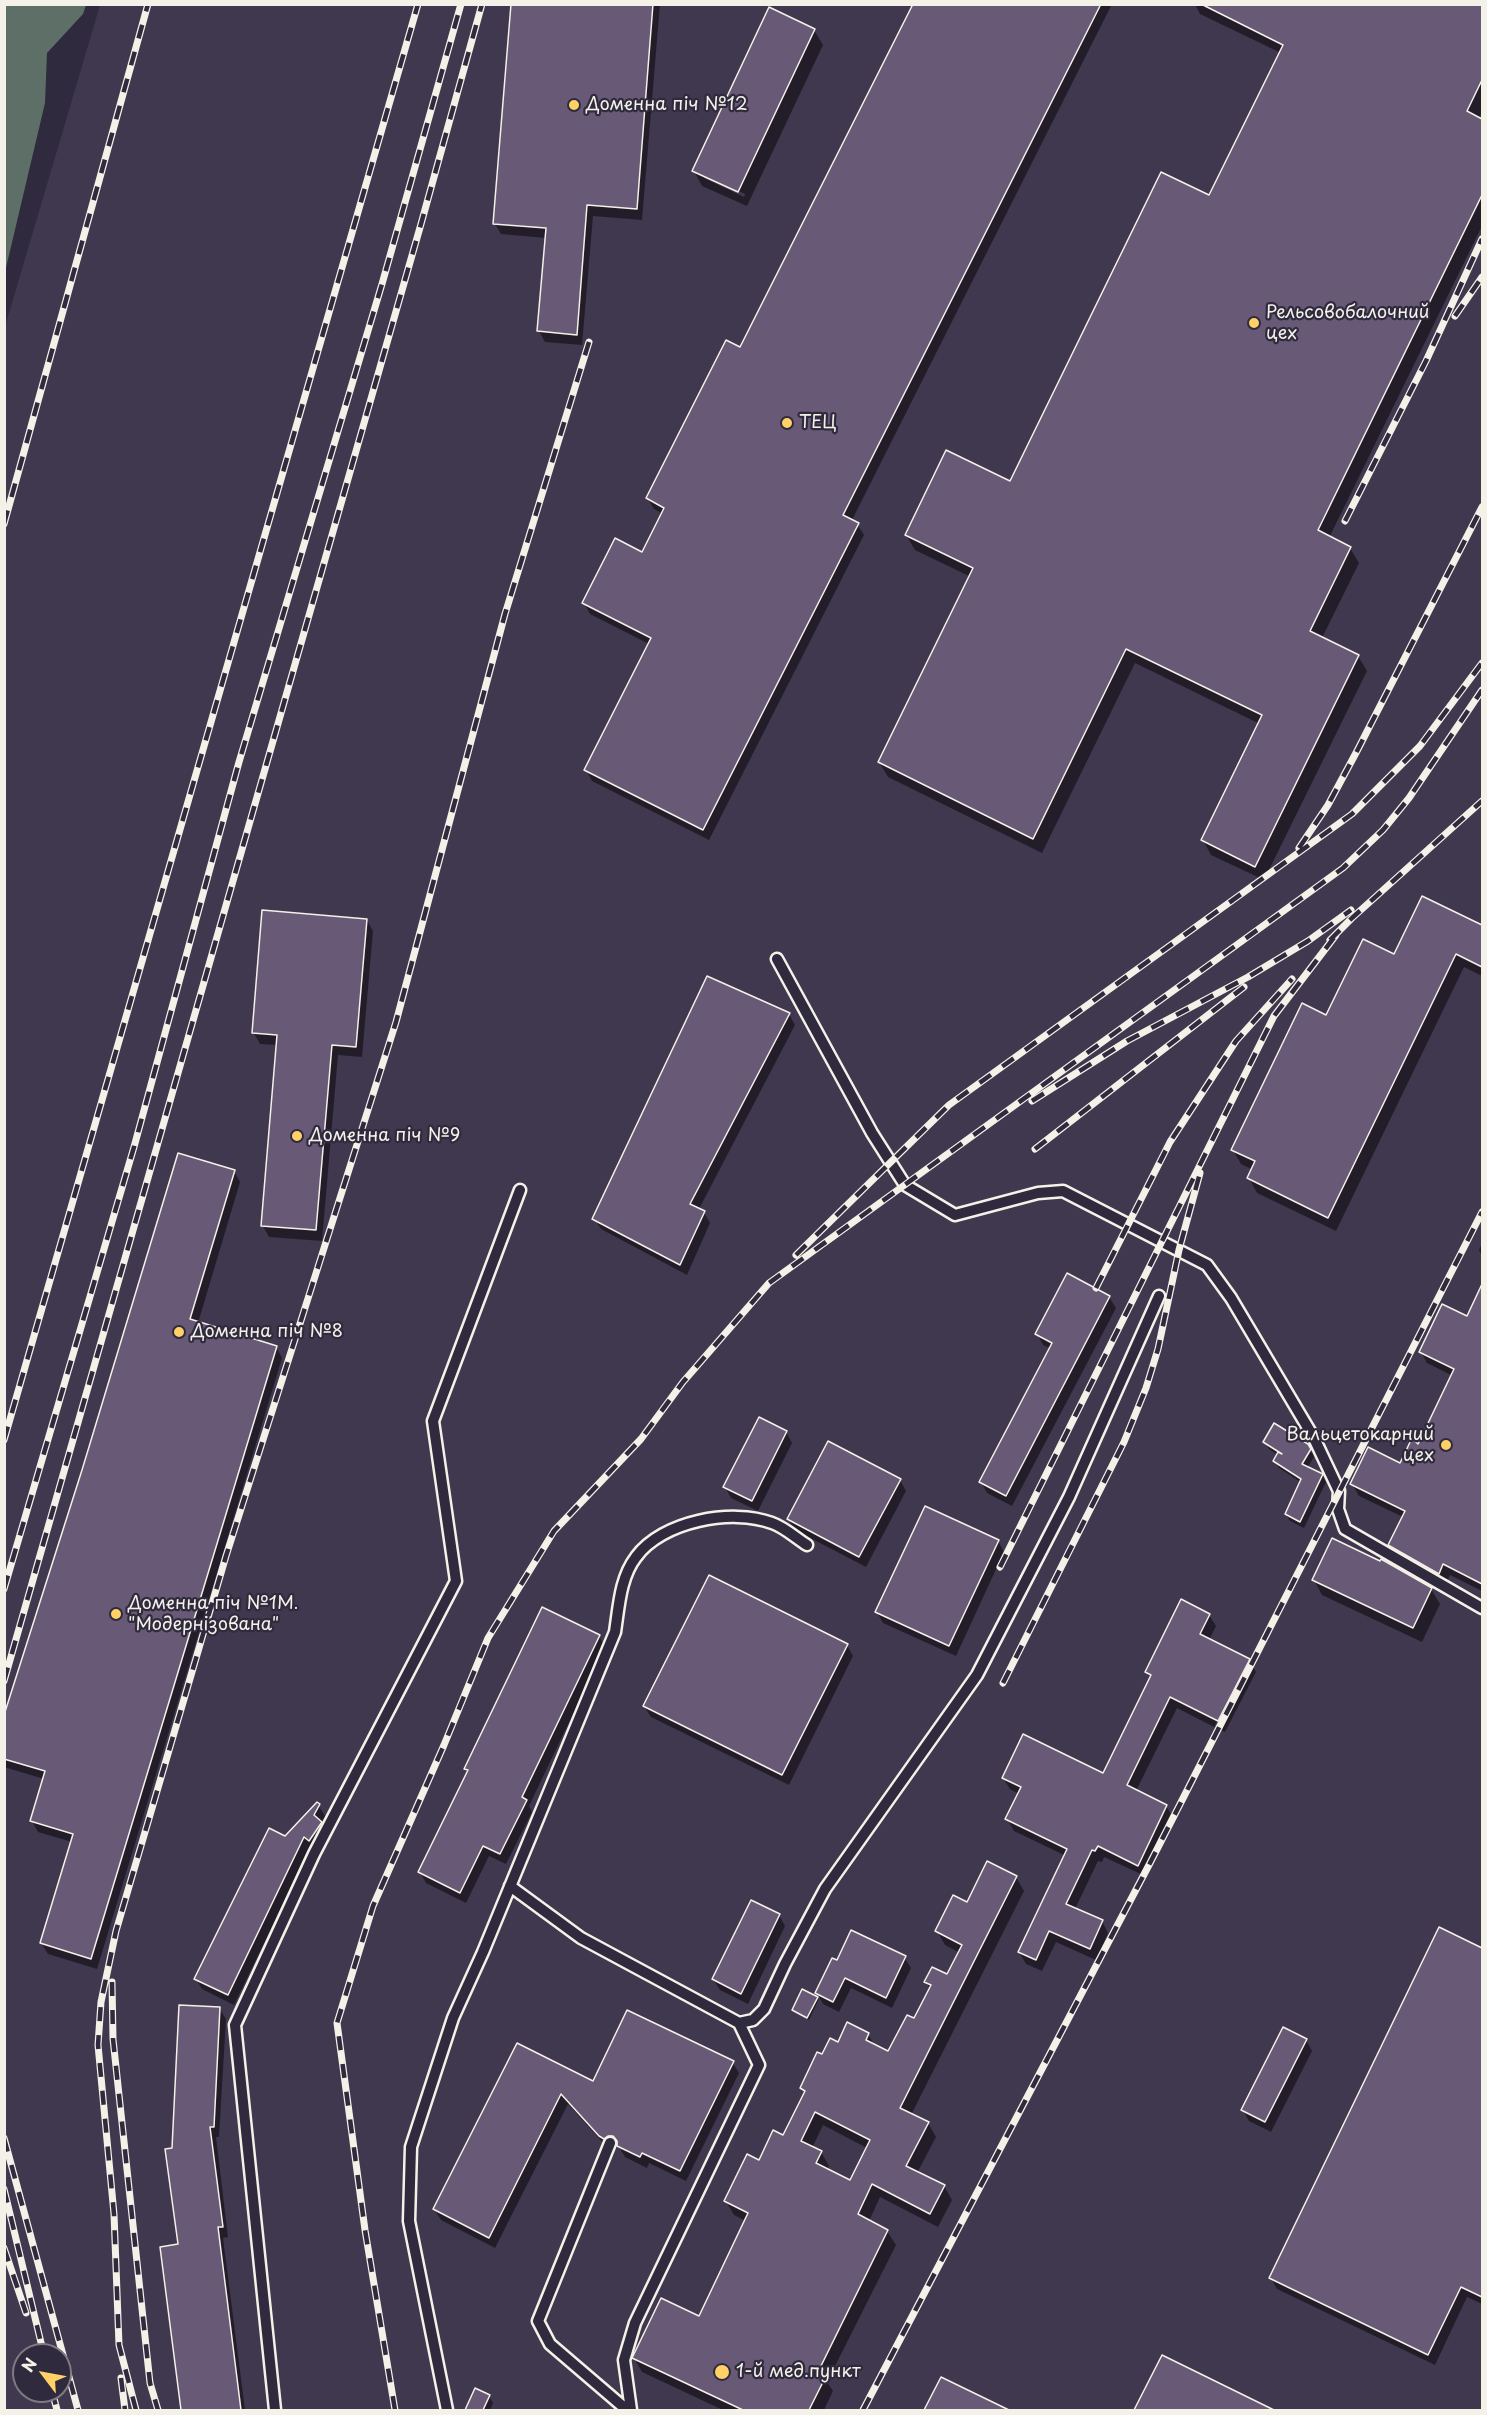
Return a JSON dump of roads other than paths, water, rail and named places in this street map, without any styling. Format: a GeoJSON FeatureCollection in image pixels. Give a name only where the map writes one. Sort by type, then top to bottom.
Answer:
{"type":"FeatureCollection","features":[{"type":"Feature","properties":{"kind":"lane"},"geometry":{"type":"LineString","coordinates":[[777,958],[872,1133],[905,1185],[955,1215],[1038,1193],[1063,1191],[1207,1265],[1231,1298],[1314,1438],[1339,1491],[1338,1509],[1346,1529],[1482,1608]]}},
{"type":"Feature","properties":{"kind":"lane"},"geometry":{"type":"LineString","coordinates":[[275,2410],[235,2025],[314,1854],[456,1581],[434,1421],[520,1190]]}},
{"type":"Feature","properties":{"kind":"lane"},"geometry":{"type":"LineString","coordinates":[[739,2024],[753,2020],[764,2008],[825,1889],[977,1674],[1070,1497],[1159,1296]]}},
{"type":"Feature","properties":{"kind":"lane"},"geometry":{"type":"LineString","coordinates":[[447,2410],[409,2221],[411,2147],[453,2018],[615,1632],[624,1581],[636,1556],[660,1534],[682,1525],[739,1515],[774,1523],[807,1545]]}},
{"type":"Feature","properties":{"kind":"lane"},"geometry":{"type":"LineString","coordinates":[[510,1886],[581,1938],[739,2024],[759,2065],[635,2323],[624,2360],[629,2410]]}},
{"type":"Feature","properties":{"kind":"lane"},"geometry":{"type":"LineString","coordinates":[[610,2143],[538,2321],[550,2344],[629,2410]]}},
{"type":"Feature","properties":{"kind":"railway"},"geometry":{"type":"LineString","coordinates":[[4,524],[148,4]]}},
{"type":"Feature","properties":{"kind":"railway"},"geometry":{"type":"LineString","coordinates":[[4,1440],[418,4]]}},
{"type":"Feature","properties":{"kind":"railway"},"geometry":{"type":"LineString","coordinates":[[4,1589],[134,1147],[239,762],[382,284],[461,4]]}},
{"type":"Feature","properties":{"kind":"railway"},"geometry":{"type":"LineString","coordinates":[[4,1681],[482,4]]}},
{"type":"Feature","properties":{"kind":"railway"},"geometry":{"type":"LineString","coordinates":[[1345,521],[1426,361],[1482,239]]}},
{"type":"Feature","properties":{"kind":"railway"},"geometry":{"type":"LineString","coordinates":[[1455,316],[1482,277]]}},
{"type":"Feature","properties":{"kind":"railway"},"geometry":{"type":"LineString","coordinates":[[136,2410],[119,2345],[114,2214],[98,2045],[101,2002],[116,1931],[226,1556],[396,1022],[505,614],[589,342]]}},
{"type":"Feature","properties":{"kind":"railway"},"geometry":{"type":"LineString","coordinates":[[1299,848],[1328,805],[1357,751],[1482,507]]}},
{"type":"Feature","properties":{"kind":"railway"},"geometry":{"type":"LineString","coordinates":[[796,1255],[949,1105],[1352,814],[1420,746],[1482,663]]}},
{"type":"Feature","properties":{"kind":"railway"},"geometry":{"type":"LineString","coordinates":[[395,2410],[365,2230],[337,2023],[373,1906],[488,1638],[554,1531],[641,1439],[683,1382],[769,1283],[1343,868],[1383,830],[1409,798],[1482,690]]}},
{"type":"Feature","properties":{"kind":"railway"},"geometry":{"type":"LineString","coordinates":[[1330,940],[1482,801]]}},
{"type":"Feature","properties":{"kind":"railway"},"geometry":{"type":"LineString","coordinates":[[1032,1101],[1127,1041],[1248,977],[1308,941],[1351,910]]}},
{"type":"Feature","properties":{"kind":"railway"},"geometry":{"type":"LineString","coordinates":[[1000,1567],[1274,1016],[1336,935]]}},
{"type":"Feature","properties":{"kind":"railway"},"geometry":{"type":"LineString","coordinates":[[1096,1288],[1170,1142],[1236,1041],[1292,979]]}},
{"type":"Feature","properties":{"kind":"railway"},"geometry":{"type":"LineString","coordinates":[[1035,1149],[1244,987]]}},
{"type":"Feature","properties":{"kind":"railway"},"geometry":{"type":"LineString","coordinates":[[1003,1683],[1124,1442],[1146,1388],[1158,1349],[1179,1250],[1200,1173]]}},
{"type":"Feature","properties":{"kind":"railway"},"geometry":{"type":"LineString","coordinates":[[863,2410],[1150,1863],[1482,1212]]}},
{"type":"Feature","properties":{"kind":"railway"},"geometry":{"type":"LineString","coordinates":[[112,1982],[113,2039],[150,2383],[158,2410]]}},
{"type":"Feature","properties":{"kind":"railway"},"geometry":{"type":"LineString","coordinates":[[4,2138],[78,2410]]}},
{"type":"Feature","properties":{"kind":"railway"},"geometry":{"type":"LineString","coordinates":[[4,2189],[41,2343]]}},
{"type":"Feature","properties":{"kind":"railway"},"geometry":{"type":"LineString","coordinates":[[4,2248],[26,2313]]}},
{"type":"Feature","properties":{"kind":"railway"},"geometry":{"type":"LineString","coordinates":[[121,2378],[125,2410]]}},
{"type":"Feature","properties":{"kind":"railway"},"geometry":{"type":"LineString","coordinates":[[55,2403],[57,2410]]}},
{"type":"Feature","properties":{"kind":"place","name":"Доменна піч №12"},"geometry":{"type":"Point","coordinates":[574,105]}},
{"type":"Feature","properties":{"kind":"place","name":"Рельсовобалочний цех"},"geometry":{"type":"Point","coordinates":[1254,323]}},
{"type":"Feature","properties":{"kind":"place","name":"ТЕЦ"},"geometry":{"type":"Point","coordinates":[787,423]}},
{"type":"Feature","properties":{"kind":"place","name":"Доменна піч №9"},"geometry":{"type":"Point","coordinates":[297,1136]}},
{"type":"Feature","properties":{"kind":"place","name":"Доменна піч №8"},"geometry":{"type":"Point","coordinates":[179,1332]}},
{"type":"Feature","properties":{"kind":"place","name":"Вальцетокарний цех"},"geometry":{"type":"Point","coordinates":[1446,1445]}},
{"type":"Feature","properties":{"kind":"place","name":"Доменна піч №1М. \"Модернізована\""},"geometry":{"type":"Point","coordinates":[116,1614]}},
{"type":"Feature","properties":{"kind":"place","name":"1-й мед.пункт"},"geometry":{"type":"Point","coordinates":[722,2372]}}]}
